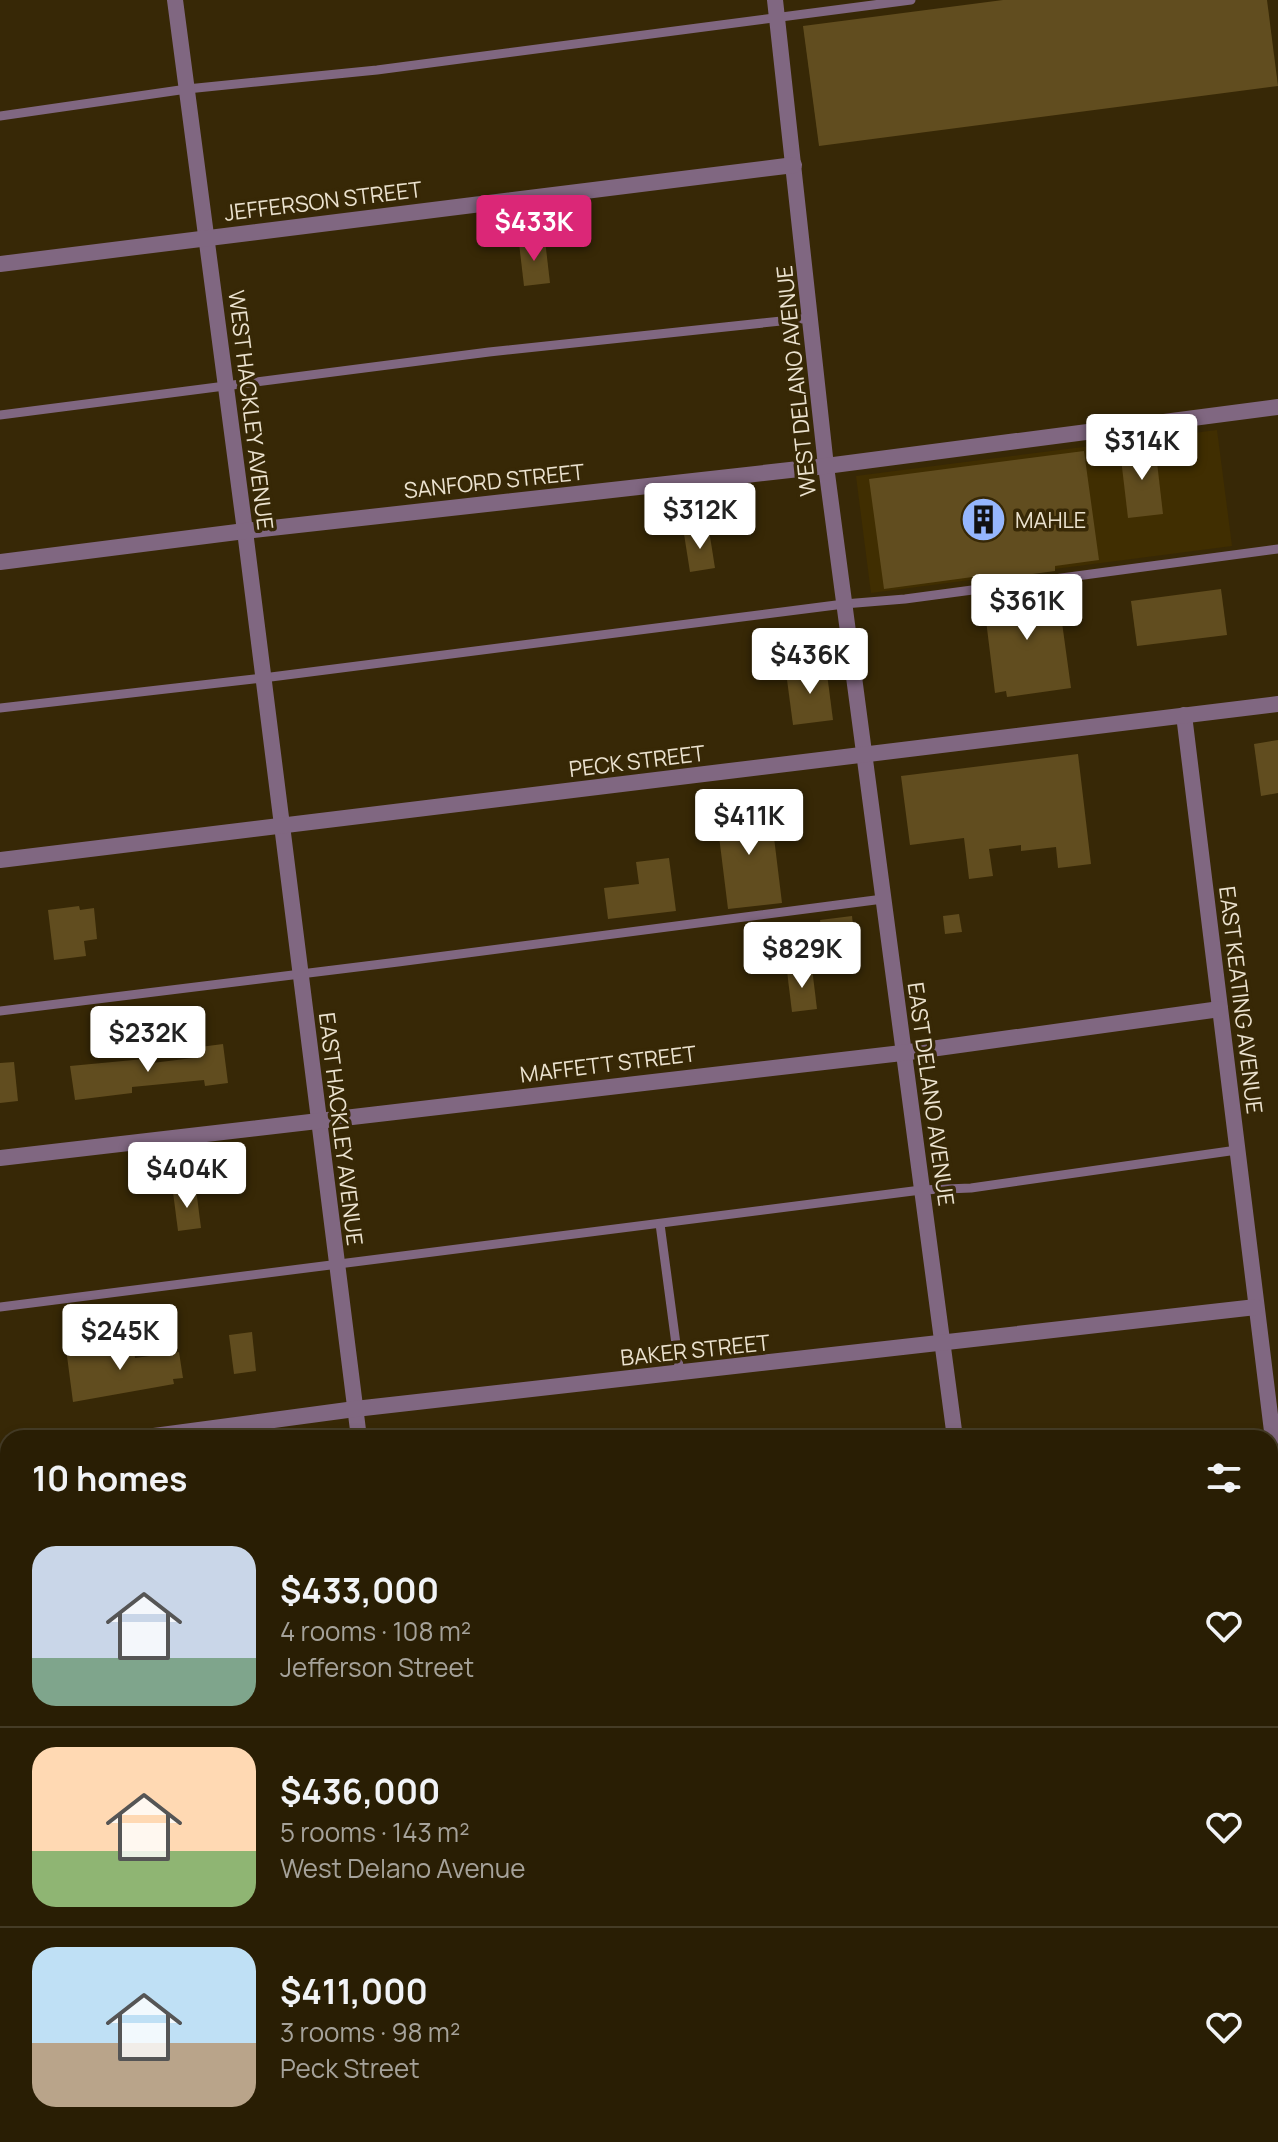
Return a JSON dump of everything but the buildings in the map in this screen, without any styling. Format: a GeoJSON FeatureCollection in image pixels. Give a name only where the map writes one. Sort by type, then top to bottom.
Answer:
{"type":"FeatureCollection","features":[{"type":"Feature","properties":{"kind":"street","name":"WEST HACKLEY AVENUE"},"geometry":{"type":"LineString","coordinates":[[175,0],[280,825]]}},
{"type":"Feature","properties":{"kind":"street","name":"WEST DELANO AVENUE"},"geometry":{"type":"LineString","coordinates":[[776,8],[826,466],[864,756]]}},
{"type":"Feature","properties":{"kind":"street","name":"JEFFERSON STREET"},"geometry":{"type":"LineString","coordinates":[[0,264],[794,165]]}},
{"type":"Feature","properties":{"kind":"street","name":"SANFORD STREET"},"geometry":{"type":"LineString","coordinates":[[0,562],[245,531],[826,466],[1278,407]]}},
{"type":"Feature","properties":{"kind":"street","name":"PECK STREET"},"geometry":{"type":"LineString","coordinates":[[0,860],[1278,704]]}},
{"type":"Feature","properties":{"kind":"street","name":"EAST KEATING AVENUE"},"geometry":{"type":"LineString","coordinates":[[1184,715],[1270,1430]]}},
{"type":"Feature","properties":{"kind":"street","name":"EAST DELANO AVENUE"},"geometry":{"type":"LineString","coordinates":[[864,756],[954,1430]]}},
{"type":"Feature","properties":{"kind":"street","name":"EAST HACKLEY AVENUE"},"geometry":{"type":"LineString","coordinates":[[280,825],[358,1430]]}},
{"type":"Feature","properties":{"kind":"street","name":"MAFFETT STREET"},"geometry":{"type":"LineString","coordinates":[[0,1158],[902,1053],[1220,1009]]}},
{"type":"Feature","properties":{"kind":"street","name":"BAKER STREET"},"geometry":{"type":"LineString","coordinates":[[199,1430],[355,1409],[1256,1307]]}},
{"type":"Feature","properties":{"kind":"lane"},"geometry":{"type":"LineString","coordinates":[[0,116],[187,89],[377,70],[776,8],[911,0]]}},
{"type":"Feature","properties":{"kind":"lane"},"geometry":{"type":"LineString","coordinates":[[0,415],[489,352],[810,318]]}},
{"type":"Feature","properties":{"kind":"lane"},"geometry":{"type":"LineString","coordinates":[[0,708],[920,597],[1278,549]]}},
{"type":"Feature","properties":{"kind":"lane"},"geometry":{"type":"LineString","coordinates":[[0,1011],[883,899]]}},
{"type":"Feature","properties":{"kind":"lane"},"geometry":{"type":"LineString","coordinates":[[0,1307],[921,1190],[971,1188],[1237,1150]]}},
{"type":"Feature","properties":{"kind":"lane"},"geometry":{"type":"LineString","coordinates":[[660,1224],[680,1374]]}},
{"type":"Feature","properties":{"kind":"shaded area"},"geometry":{"type":"Polygon","coordinates":[[[1217,430],[1232,546],[871,593],[856,476],[1217,430]]]}},
{"type":"Feature","properties":{"kind":"place","name":"MAHLE"},"geometry":{"type":"Point","coordinates":[984,520]}}]}
